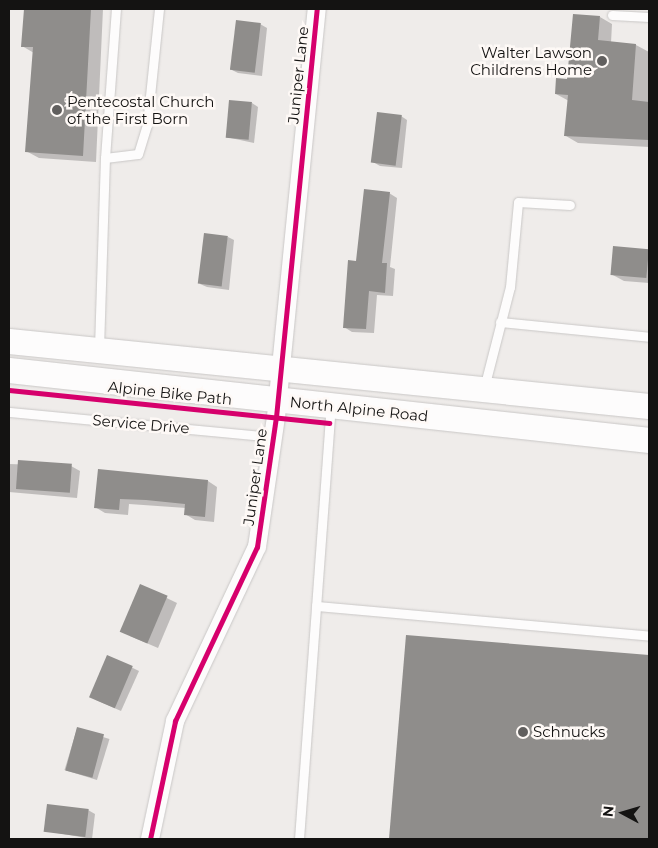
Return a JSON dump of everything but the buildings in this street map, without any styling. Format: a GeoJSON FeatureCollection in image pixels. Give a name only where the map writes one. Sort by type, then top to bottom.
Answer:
{"type":"FeatureCollection","features":[{"type":"Feature","properties":{"kind":"main road"},"geometry":{"type":"LineString","coordinates":[[9,341],[99,348],[649,406]]}},
{"type":"Feature","properties":{"kind":"main road","name":"North Alpine Road"},"geometry":{"type":"LineString","coordinates":[[9,370],[649,440]]}},
{"type":"Feature","properties":{"kind":"street","name":"Juniper Lane"},"geometry":{"type":"LineString","coordinates":[[150,839],[175,721],[257,547],[273,437],[317,9]]}},
{"type":"Feature","properties":{"kind":"lane"},"geometry":{"type":"LineString","coordinates":[[99,348],[105,158],[116,9]]}},
{"type":"Feature","properties":{"kind":"lane"},"geometry":{"type":"LineString","coordinates":[[105,158],[138,154],[146,125],[159,9]]}},
{"type":"Feature","properties":{"kind":"lane"},"geometry":{"type":"LineString","coordinates":[[612,15],[649,16]]}},
{"type":"Feature","properties":{"kind":"lane"},"geometry":{"type":"LineString","coordinates":[[484,388],[510,287],[518,202],[570,205]]}},
{"type":"Feature","properties":{"kind":"lane"},"geometry":{"type":"LineString","coordinates":[[500,322],[649,337]]}},
{"type":"Feature","properties":{"kind":"lane"},"geometry":{"type":"LineString","coordinates":[[299,839],[332,406]]}},
{"type":"Feature","properties":{"kind":"lane","name":"Service Drive"},"geometry":{"type":"LineString","coordinates":[[9,412],[273,437]]}},
{"type":"Feature","properties":{"kind":"lane"},"geometry":{"type":"LineString","coordinates":[[316,606],[649,636]]}},
{"type":"Feature","properties":{"kind":"cycle path"},"geometry":{"type":"LineString","coordinates":[[150,839],[175,721],[257,547],[276,417],[317,9]]}},
{"type":"Feature","properties":{"kind":"cycle path","name":"Alpine Bike Path"},"geometry":{"type":"LineString","coordinates":[[9,390],[329,423]]}},
{"type":"Feature","properties":{"kind":"place","name":"Walter Lawson Childrens Home"},"geometry":{"type":"Point","coordinates":[602,61]}},
{"type":"Feature","properties":{"kind":"place","name":"Pentecostal Church of the First Born"},"geometry":{"type":"Point","coordinates":[57,110]}},
{"type":"Feature","properties":{"kind":"place","name":"Schnucks"},"geometry":{"type":"Point","coordinates":[523,732]}}]}
